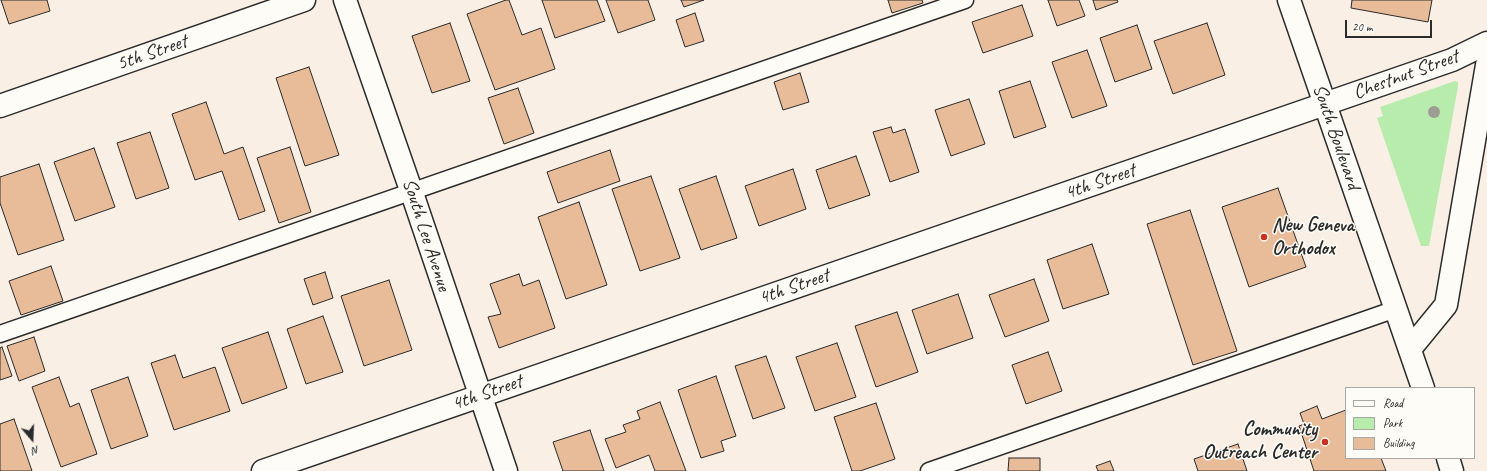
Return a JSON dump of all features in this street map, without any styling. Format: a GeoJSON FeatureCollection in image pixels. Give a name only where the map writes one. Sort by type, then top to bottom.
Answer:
{"type":"FeatureCollection","features":[{"type":"Feature","properties":{"kind":"street","name":"5th Street"},"geometry":{"type":"LineString","coordinates":[[0,106],[304,0]]}},
{"type":"Feature","properties":{"kind":"street","name":"South Lee Avenue"},"geometry":{"type":"LineString","coordinates":[[344,0],[412,193],[506,471]]}},
{"type":"Feature","properties":{"kind":"street","name":"South Boulevard"},"geometry":{"type":"LineString","coordinates":[[1289,0],[1423,387]]}},
{"type":"Feature","properties":{"kind":"street","name":"Chestnut Street"},"geometry":{"type":"LineString","coordinates":[[1325,104],[1452,60],[1487,43]]}},
{"type":"Feature","properties":{"kind":"street"},"geometry":{"type":"LineString","coordinates":[[1410,349],[1446,305],[1487,65]]}},
{"type":"Feature","properties":{"kind":"street","name":"4th Street"},"geometry":{"type":"LineString","coordinates":[[263,471],[1325,104]]}},
{"type":"Feature","properties":{"kind":"street"},"geometry":{"type":"LineString","coordinates":[[1448,459],[1452,471]]}},
{"type":"Feature","properties":{"kind":"lane"},"geometry":{"type":"LineString","coordinates":[[0,334],[412,193],[965,0]]}},
{"type":"Feature","properties":{"kind":"lane"},"geometry":{"type":"LineString","coordinates":[[930,471],[1396,310]]}},
{"type":"Feature","properties":{"kind":"green space"},"geometry":{"type":"Polygon","coordinates":[[[1455,81],[1458,82],[1458,87],[1429,246],[1421,246],[1377,118],[1383,116],[1380,107],[1455,81]]]}},
{"type":"Feature","properties":{"kind":"building"},"geometry":{"type":"Polygon","coordinates":[[[1,0],[47,0],[50,11],[9,24],[1,0]]]}},
{"type":"Feature","properties":{"kind":"building"},"geometry":{"type":"Polygon","coordinates":[[[509,0],[522,35],[541,28],[555,69],[495,90],[467,14],[509,0]]]}},
{"type":"Feature","properties":{"kind":"building"},"geometry":{"type":"Polygon","coordinates":[[[542,0],[597,0],[605,21],[555,38],[542,0]]]}},
{"type":"Feature","properties":{"kind":"building"},"geometry":{"type":"Polygon","coordinates":[[[606,0],[648,0],[655,20],[618,33],[606,0]]]}},
{"type":"Feature","properties":{"kind":"building"},"geometry":{"type":"Polygon","coordinates":[[[681,0],[704,0],[684,7],[681,0]]]}},
{"type":"Feature","properties":{"kind":"building"},"geometry":{"type":"Polygon","coordinates":[[[888,0],[922,0],[923,3],[892,13],[888,0]]]}},
{"type":"Feature","properties":{"kind":"building"},"geometry":{"type":"Polygon","coordinates":[[[1048,0],[1079,0],[1085,16],[1057,26],[1048,0]]]}},
{"type":"Feature","properties":{"kind":"building"},"geometry":{"type":"Polygon","coordinates":[[[1093,0],[1117,0],[1118,2],[1096,10],[1093,0]]]}},
{"type":"Feature","properties":{"kind":"building"},"geometry":{"type":"Polygon","coordinates":[[[1352,0],[1432,0],[1428,22],[1351,8],[1352,0]]]}},
{"type":"Feature","properties":{"kind":"building"},"geometry":{"type":"Polygon","coordinates":[[[1022,5],[1033,36],[983,53],[972,22],[1022,5]]]}},
{"type":"Feature","properties":{"kind":"building"},"geometry":{"type":"Polygon","coordinates":[[[695,13],[704,41],[685,47],[676,20],[695,13]]]}},
{"type":"Feature","properties":{"kind":"building"},"geometry":{"type":"Polygon","coordinates":[[[450,23],[470,81],[432,93],[412,36],[450,23]]]}},
{"type":"Feature","properties":{"kind":"building"},"geometry":{"type":"Polygon","coordinates":[[[1207,23],[1225,75],[1173,94],[1154,41],[1207,23]]]}},
{"type":"Feature","properties":{"kind":"building"},"geometry":{"type":"Polygon","coordinates":[[[1137,25],[1152,69],[1115,82],[1100,38],[1137,25]]]}},
{"type":"Feature","properties":{"kind":"building"},"geometry":{"type":"Polygon","coordinates":[[[1087,50],[1107,106],[1072,118],[1052,62],[1087,50]]]}},
{"type":"Feature","properties":{"kind":"building"},"geometry":{"type":"Polygon","coordinates":[[[309,67],[339,155],[305,166],[276,78],[309,67]]]}},
{"type":"Feature","properties":{"kind":"building"},"geometry":{"type":"Polygon","coordinates":[[[800,73],[809,102],[783,110],[774,82],[800,73]]]}},
{"type":"Feature","properties":{"kind":"building"},"geometry":{"type":"Polygon","coordinates":[[[1030,81],[1046,127],[1014,138],[999,91],[1030,81]]]}},
{"type":"Feature","properties":{"kind":"building"},"geometry":{"type":"Polygon","coordinates":[[[518,88],[534,133],[504,144],[488,98],[518,88]]]}},
{"type":"Feature","properties":{"kind":"building"},"geometry":{"type":"Polygon","coordinates":[[[969,99],[985,144],[951,156],[935,110],[969,99]]]}},
{"type":"Feature","properties":{"kind":"building"},"geometry":{"type":"Polygon","coordinates":[[[206,102],[224,154],[243,147],[265,211],[239,220],[222,171],[195,180],[172,114],[206,102]]]}},
{"type":"Feature","properties":{"kind":"building"},"geometry":{"type":"Polygon","coordinates":[[[891,127],[893,133],[905,129],[919,172],[890,182],[873,132],[891,127]]]}},
{"type":"Feature","properties":{"kind":"building"},"geometry":{"type":"Polygon","coordinates":[[[150,132],[169,188],[136,199],[117,143],[150,132]]]}},
{"type":"Feature","properties":{"kind":"building"},"geometry":{"type":"Polygon","coordinates":[[[290,147],[311,212],[279,223],[257,158],[290,147]]]}},
{"type":"Feature","properties":{"kind":"building"},"geometry":{"type":"Polygon","coordinates":[[[94,148],[115,207],[75,221],[54,162],[94,148]]]}},
{"type":"Feature","properties":{"kind":"building"},"geometry":{"type":"Polygon","coordinates":[[[610,150],[620,181],[558,203],[547,172],[610,150]]]}},
{"type":"Feature","properties":{"kind":"building"},"geometry":{"type":"Polygon","coordinates":[[[856,156],[870,195],[829,209],[816,170],[856,156]]]}},
{"type":"Feature","properties":{"kind":"building"},"geometry":{"type":"Polygon","coordinates":[[[39,164],[64,240],[18,255],[0,203],[0,177],[39,164]]]}},
{"type":"Feature","properties":{"kind":"building"},"geometry":{"type":"Polygon","coordinates":[[[793,169],[806,209],[759,226],[745,186],[793,169]]]}},
{"type":"Feature","properties":{"kind":"building"},"geometry":{"type":"Polygon","coordinates":[[[651,176],[680,258],[640,271],[612,189],[651,176]]]}},
{"type":"Feature","properties":{"kind":"building"},"geometry":{"type":"Polygon","coordinates":[[[716,176],[737,238],[701,250],[679,189],[716,176]]]}},
{"type":"Feature","properties":{"kind":"building","name":"New Geneva Orthodox"},"geometry":{"type":"Polygon","coordinates":[[[1278,188],[1306,267],[1249,287],[1222,207],[1278,188]]]}},
{"type":"Feature","properties":{"kind":"building"},"geometry":{"type":"Polygon","coordinates":[[[579,202],[607,285],[566,299],[538,217],[579,202]]]}},
{"type":"Feature","properties":{"kind":"building"},"geometry":{"type":"Polygon","coordinates":[[[1190,210],[1237,351],[1193,365],[1147,224],[1190,210]]]}},
{"type":"Feature","properties":{"kind":"building"},"geometry":{"type":"Polygon","coordinates":[[[1092,244],[1109,294],[1063,309],[1047,260],[1092,244]]]}},
{"type":"Feature","properties":{"kind":"building"},"geometry":{"type":"Polygon","coordinates":[[[51,266],[63,301],[21,315],[9,281],[51,266]]]}},
{"type":"Feature","properties":{"kind":"building"},"geometry":{"type":"Polygon","coordinates":[[[325,272],[333,298],[313,305],[304,279],[325,272]]]}},
{"type":"Feature","properties":{"kind":"building"},"geometry":{"type":"Polygon","coordinates":[[[519,274],[523,286],[539,280],[555,328],[499,348],[488,317],[501,314],[490,284],[519,274]]]}},
{"type":"Feature","properties":{"kind":"building"},"geometry":{"type":"Polygon","coordinates":[[[1034,279],[1049,321],[1005,337],[989,295],[1034,279]]]}},
{"type":"Feature","properties":{"kind":"building"},"geometry":{"type":"Polygon","coordinates":[[[389,280],[412,350],[364,366],[341,296],[389,280]]]}},
{"type":"Feature","properties":{"kind":"building"},"geometry":{"type":"Polygon","coordinates":[[[958,294],[973,338],[927,354],[912,310],[958,294]]]}},
{"type":"Feature","properties":{"kind":"building"},"geometry":{"type":"Polygon","coordinates":[[[897,312],[918,372],[876,387],[855,326],[897,312]]]}},
{"type":"Feature","properties":{"kind":"building"},"geometry":{"type":"Polygon","coordinates":[[[323,316],[343,372],[306,384],[287,329],[323,316]]]}},
{"type":"Feature","properties":{"kind":"building"},"geometry":{"type":"Polygon","coordinates":[[[268,332],[287,388],[242,404],[222,348],[268,332]]]}},
{"type":"Feature","properties":{"kind":"building"},"geometry":{"type":"Polygon","coordinates":[[[34,337],[45,371],[19,381],[7,346],[34,337]]]}},
{"type":"Feature","properties":{"kind":"building"},"geometry":{"type":"Polygon","coordinates":[[[837,343],[856,397],[815,411],[796,357],[837,343]]]}},
{"type":"Feature","properties":{"kind":"building"},"geometry":{"type":"Polygon","coordinates":[[[2,347],[12,376],[0,380],[0,348],[2,347]]]}},
{"type":"Feature","properties":{"kind":"building"},"geometry":{"type":"Polygon","coordinates":[[[1048,352],[1062,391],[1026,404],[1012,365],[1048,352]]]}},
{"type":"Feature","properties":{"kind":"building"},"geometry":{"type":"Polygon","coordinates":[[[175,355],[183,378],[215,367],[230,411],[174,430],[151,363],[175,355]]]}},
{"type":"Feature","properties":{"kind":"building"},"geometry":{"type":"Polygon","coordinates":[[[766,356],[785,408],[753,419],[735,366],[766,356]]]}},
{"type":"Feature","properties":{"kind":"building"},"geometry":{"type":"Polygon","coordinates":[[[716,376],[736,436],[721,441],[724,451],[701,458],[678,390],[716,376]]]}},
{"type":"Feature","properties":{"kind":"building"},"geometry":{"type":"Polygon","coordinates":[[[59,377],[70,407],[79,403],[97,454],[61,467],[32,387],[59,377]]]}},
{"type":"Feature","properties":{"kind":"building"},"geometry":{"type":"Polygon","coordinates":[[[128,377],[148,436],[111,449],[91,390],[128,377]]]}},
{"type":"Feature","properties":{"kind":"building"},"geometry":{"type":"Polygon","coordinates":[[[660,402],[686,471],[655,471],[649,455],[616,468],[605,439],[626,432],[623,425],[640,419],[637,411],[660,402]]]}},
{"type":"Feature","properties":{"kind":"building"},"geometry":{"type":"Polygon","coordinates":[[[876,403],[895,459],[860,471],[852,471],[834,417],[876,403]]]}},
{"type":"Feature","properties":{"kind":"building","name":"Community Outreach Center"},"geometry":{"type":"Polygon","coordinates":[[[1317,406],[1322,419],[1345,410],[1345,459],[1381,459],[1386,471],[1314,471],[1299,426],[1304,424],[1300,413],[1317,406]]]}},
{"type":"Feature","properties":{"kind":"building"},"geometry":{"type":"Polygon","coordinates":[[[14,419],[32,471],[0,471],[0,424],[14,419]]]}},
{"type":"Feature","properties":{"kind":"building"},"geometry":{"type":"Polygon","coordinates":[[[590,430],[604,471],[563,471],[553,442],[590,430]]]}},
{"type":"Feature","properties":{"kind":"building"},"geometry":{"type":"Polygon","coordinates":[[[1238,444],[1247,471],[1198,471],[1194,459],[1238,444]]]}},
{"type":"Feature","properties":{"kind":"building"},"geometry":{"type":"Polygon","coordinates":[[[1009,458],[1040,458],[1040,471],[1008,471],[1009,458]]]}},
{"type":"Feature","properties":{"kind":"building"},"geometry":{"type":"Polygon","coordinates":[[[1110,461],[1114,471],[1098,471],[1096,466],[1110,461]]]}},
{"type":"Feature","properties":{"kind":"place","name":"New Geneva Orthodox"},"geometry":{"type":"Point","coordinates":[1264,237]}},
{"type":"Feature","properties":{"kind":"place","name":"Community Outreach Center"},"geometry":{"type":"Point","coordinates":[1325,442]}}]}
